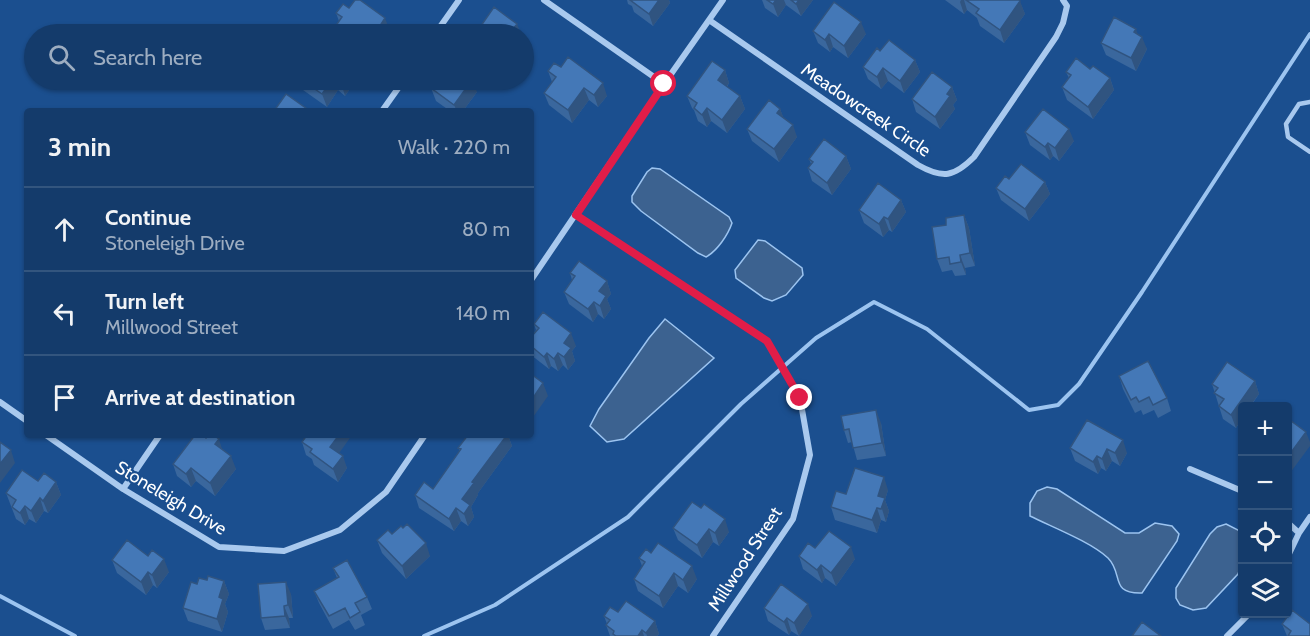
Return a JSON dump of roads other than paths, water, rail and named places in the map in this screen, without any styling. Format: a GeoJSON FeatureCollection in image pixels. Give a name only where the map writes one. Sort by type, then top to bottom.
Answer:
{"type":"FeatureCollection","features":[{"type":"Feature","properties":{"kind":"street"},"geometry":{"type":"LineString","coordinates":[[442,24],[459,0]]}},
{"type":"Feature","properties":{"kind":"street"},"geometry":{"type":"LineString","coordinates":[[544,0],[664,84]]}},
{"type":"Feature","properties":{"kind":"street"},"geometry":{"type":"LineString","coordinates":[[534,276],[723,0]]}},
{"type":"Feature","properties":{"kind":"street","name":"Meadowcreek Circle"},"geometry":{"type":"LineString","coordinates":[[709,20],[918,165],[932,173],[948,174],[963,168],[974,157],[1056,37],[1063,23],[1067,6],[1063,0]]}},
{"type":"Feature","properties":{"kind":"street"},"geometry":{"type":"LineString","coordinates":[[384,108],[397,90]]}},
{"type":"Feature","properties":{"kind":"street","name":"Millwood Street"},"geometry":{"type":"LineString","coordinates":[[576,215],[767,341],[800,398],[810,455],[793,519],[713,636]]}},
{"type":"Feature","properties":{"kind":"street"},"geometry":{"type":"LineString","coordinates":[[0,402],[24,419]]}},
{"type":"Feature","properties":{"kind":"street","name":"Stoneleigh Drive"},"geometry":{"type":"LineString","coordinates":[[50,438],[123,489],[219,547],[284,551],[340,530],[386,492],[423,438]]}},
{"type":"Feature","properties":{"kind":"street"},"geometry":{"type":"LineString","coordinates":[[123,489],[158,438]]}},
{"type":"Feature","properties":{"kind":"street"},"geometry":{"type":"LineString","coordinates":[[1190,469],[1238,489]]}},
{"type":"Feature","properties":{"kind":"street"},"geometry":{"type":"LineString","coordinates":[[1292,546],[1310,517]]}},
{"type":"Feature","properties":{"kind":"street"},"geometry":{"type":"LineString","coordinates":[[1292,527],[1299,533]]}},
{"type":"Feature","properties":{"kind":"street"},"geometry":{"type":"LineString","coordinates":[[1227,636],[1245,618]]}},
{"type":"Feature","properties":{"kind":"lane"},"geometry":{"type":"LineString","coordinates":[[1310,102],[1299,104],[1286,124],[1288,137],[1310,152]]}},
{"type":"Feature","properties":{"kind":"water"},"geometry":{"type":"Polygon","coordinates":[[[652,168],[660,169],[729,217],[732,223],[728,233],[718,247],[706,257],[641,211],[632,202],[632,196],[652,168]]]}},
{"type":"Feature","properties":{"kind":"water"},"geometry":{"type":"Polygon","coordinates":[[[758,240],[765,241],[802,268],[803,275],[786,295],[772,301],[736,278],[735,270],[758,240]]]}},
{"type":"Feature","properties":{"kind":"water"},"geometry":{"type":"Polygon","coordinates":[[[665,319],[714,358],[624,439],[607,442],[590,426],[599,409],[665,319]]]}},
{"type":"Feature","properties":{"kind":"water"},"geometry":{"type":"Polygon","coordinates":[[[1047,487],[1057,489],[1125,533],[1139,533],[1155,523],[1172,526],[1179,534],[1177,541],[1142,593],[1121,587],[1113,564],[1101,552],[1030,516],[1030,503],[1037,491],[1047,487]]]}},
{"type":"Feature","properties":{"kind":"water"},"geometry":{"type":"Polygon","coordinates":[[[1226,524],[1238,530],[1238,574],[1206,608],[1193,610],[1180,605],[1176,598],[1176,588],[1210,534],[1217,527],[1226,524]]]}},
{"type":"Feature","properties":{"kind":"waterway"},"geometry":{"type":"LineString","coordinates":[[424,636],[495,605],[628,517],[741,404],[816,338],[874,302],[927,329],[1029,410],[1058,405],[1079,384],[1142,292],[1310,34]]}},
{"type":"Feature","properties":{"kind":"waterway"},"geometry":{"type":"LineString","coordinates":[[0,596],[75,636]]}}]}
